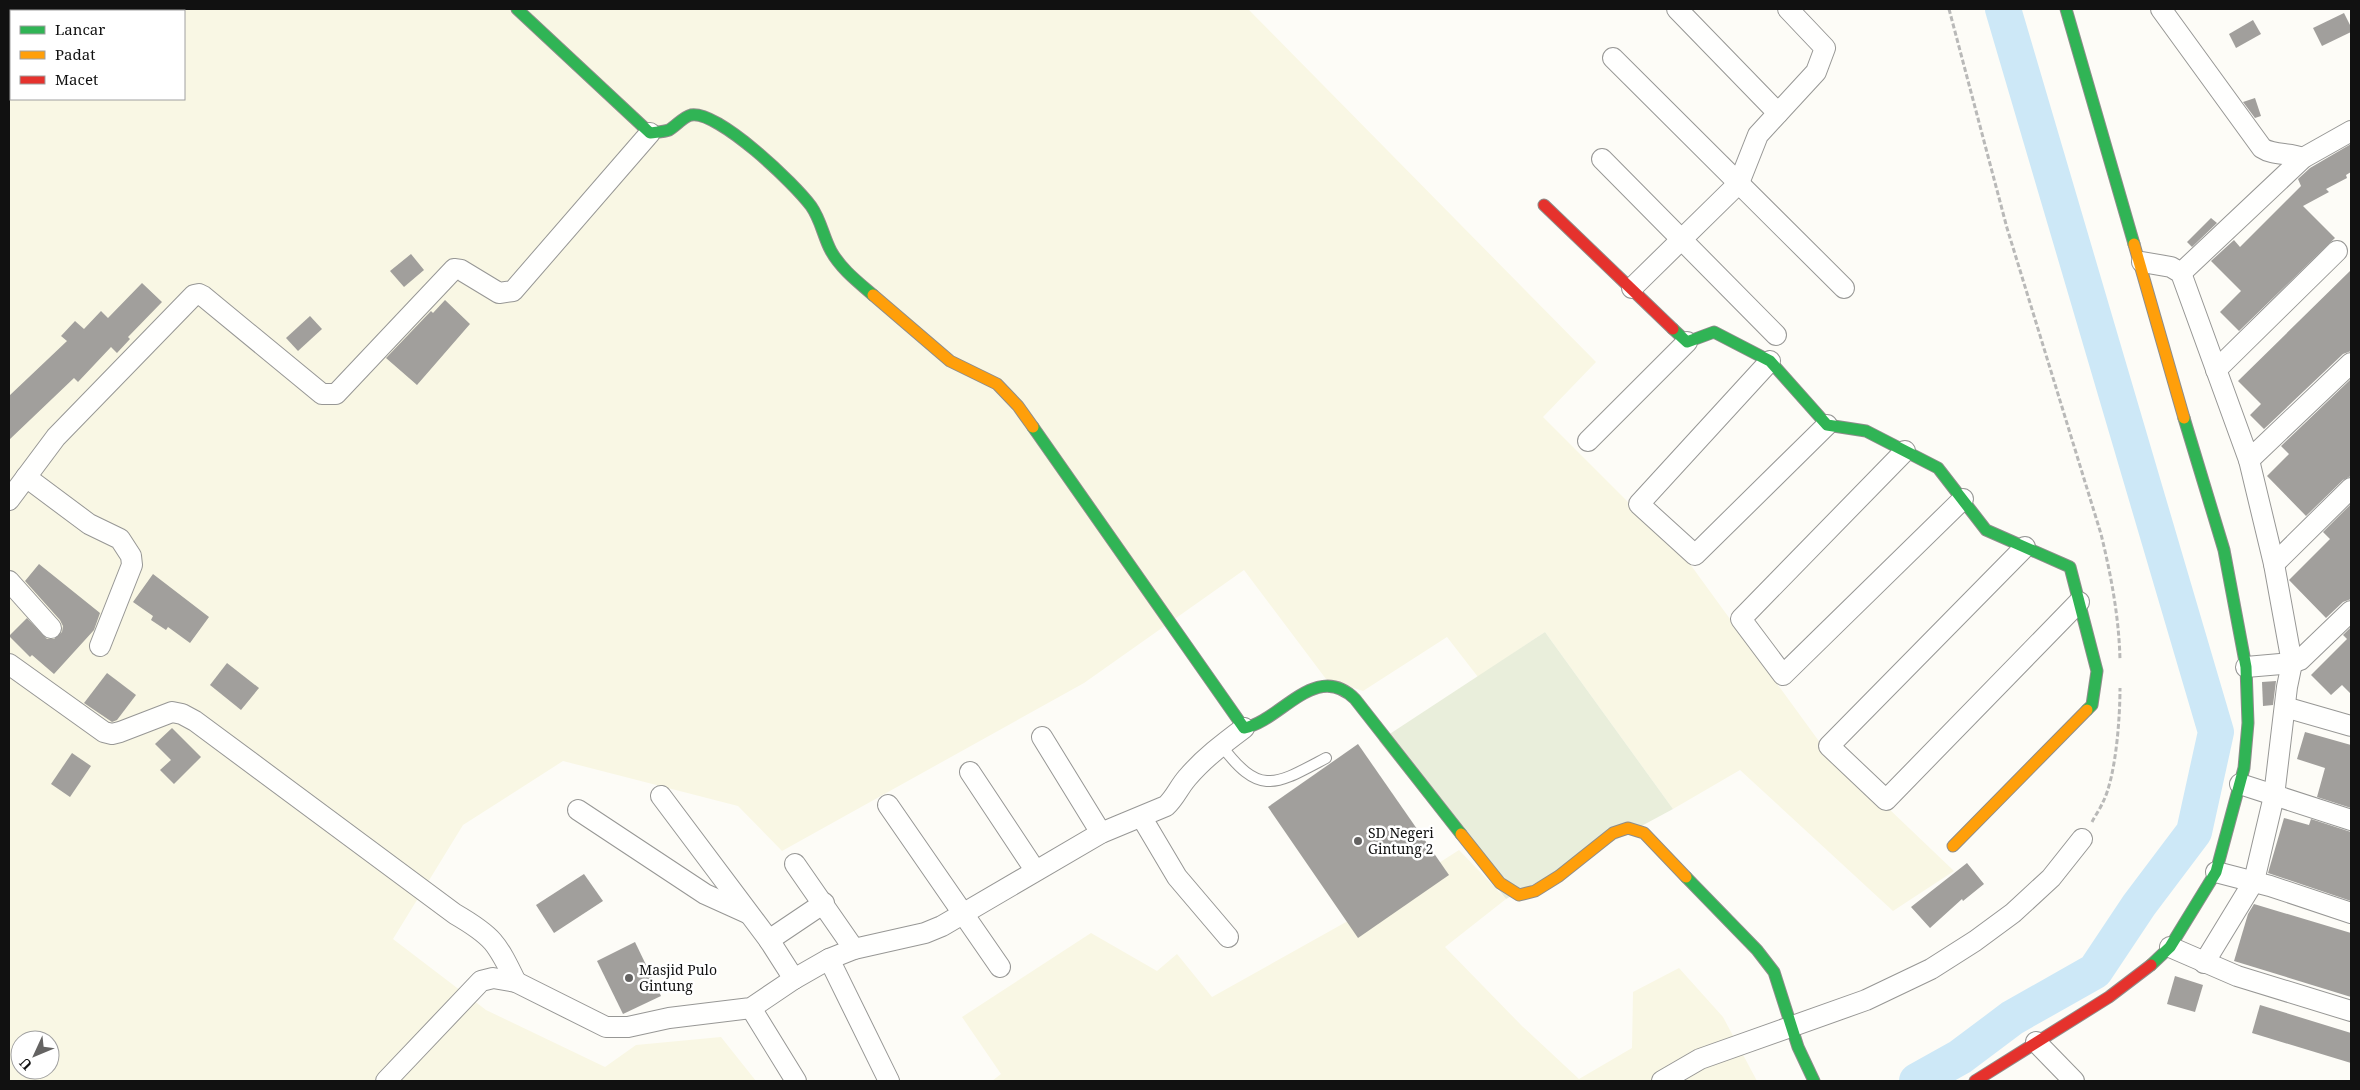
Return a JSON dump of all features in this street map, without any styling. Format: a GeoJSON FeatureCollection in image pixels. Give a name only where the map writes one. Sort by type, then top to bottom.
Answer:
{"type":"FeatureCollection","features":[{"type":"Feature","properties":{"kind":"street"},"geometry":{"type":"LineString","coordinates":[[517,9],[640,126],[650,133]]}},
{"type":"Feature","properties":{"kind":"street"},"geometry":{"type":"LineString","coordinates":[[1677,9],[1778,114]]}},
{"type":"Feature","properties":{"kind":"street"},"geometry":{"type":"LineString","coordinates":[[1632,288],[1739,183],[1758,135],[1816,72],[1825,48],[1788,9]]}},
{"type":"Feature","properties":{"kind":"street"},"geometry":{"type":"LineString","coordinates":[[1975,1081],[2128,984],[2170,947],[2220,873],[2240,784],[2248,723],[2251,666],[2224,550],[2200,476],[2145,262],[2066,9]]}},
{"type":"Feature","properties":{"kind":"street"},"geometry":{"type":"LineString","coordinates":[[2161,9],[2262,148],[2267,151],[2294,154],[2303,158]]}},
{"type":"Feature","properties":{"kind":"street"},"geometry":{"type":"LineString","coordinates":[[1613,58],[1844,288]]}},
{"type":"Feature","properties":{"kind":"street"},"geometry":{"type":"LineString","coordinates":[[9,500],[56,438],[194,295],[199,294],[203,296],[322,394],[336,394],[448,273],[454,270],[461,270],[499,293],[513,291],[650,133],[668,130],[691,115],[708,117],[723,126],[781,172],[802,194],[820,221],[831,251],[847,273],[950,361],[997,384],[1004,390],[1018,406],[1244,728]]}},
{"type":"Feature","properties":{"kind":"street"},"geometry":{"type":"LineString","coordinates":[[2181,273],[2303,158],[2351,131]]}},
{"type":"Feature","properties":{"kind":"street"},"geometry":{"type":"LineString","coordinates":[[1602,158],[1776,335]]}},
{"type":"Feature","properties":{"kind":"street"},"geometry":{"type":"LineString","coordinates":[[1544,205],[1687,342]]}},
{"type":"Feature","properties":{"kind":"street"},"geometry":{"type":"LineString","coordinates":[[2216,370],[2337,251]]}},
{"type":"Feature","properties":{"kind":"street"},"geometry":{"type":"LineString","coordinates":[[2145,262],[2171,267],[2181,273],[2249,460],[2274,564],[2289,663],[2274,796],[2250,880],[2204,963]]}},
{"type":"Feature","properties":{"kind":"street"},"geometry":{"type":"LineString","coordinates":[[1588,441],[1687,342],[1714,332],[1770,361],[1827,425],[1866,431],[1938,468],[1986,530],[2070,567],[2097,671],[2092,705],[1953,846]]}},
{"type":"Feature","properties":{"kind":"street"},"geometry":{"type":"LineString","coordinates":[[1770,361],[1639,504],[1695,554],[1827,425]]}},
{"type":"Feature","properties":{"kind":"street"},"geometry":{"type":"LineString","coordinates":[[2249,460],[2351,363]]}},
{"type":"Feature","properties":{"kind":"street"},"geometry":{"type":"LineString","coordinates":[[1905,451],[1741,619],[1783,675],[1962,499]]}},
{"type":"Feature","properties":{"kind":"street"},"geometry":{"type":"LineString","coordinates":[[26,477],[88,524],[120,539],[131,556],[132,564],[118,595],[100,646]]}},
{"type":"Feature","properties":{"kind":"street"},"geometry":{"type":"LineString","coordinates":[[2274,564],[2351,488]]}},
{"type":"Feature","properties":{"kind":"street"},"geometry":{"type":"LineString","coordinates":[[2025,547],[1829,746],[1886,800],[2079,602]]}},
{"type":"Feature","properties":{"kind":"street"},"geometry":{"type":"LineString","coordinates":[[9,581],[51,628]]}},
{"type":"Feature","properties":{"kind":"street"},"geometry":{"type":"LineString","coordinates":[[2251,666],[2289,663],[2305,657],[2351,611]]}},
{"type":"Feature","properties":{"kind":"street"},"geometry":{"type":"LineString","coordinates":[[9,664],[104,732],[112,734],[120,732],[172,712],[182,714],[194,721],[455,914],[480,928],[493,939],[516,982]]}},
{"type":"Feature","properties":{"kind":"street"},"geometry":{"type":"LineString","coordinates":[[386,1081],[481,981],[493,978],[516,982],[611,1028],[628,1027],[669,1018],[751,1008],[794,979],[829,959],[854,949],[924,933],[964,914],[1035,870],[1101,833],[1142,818],[1170,802],[1186,778],[1221,745],[1244,728],[1255,726],[1316,689],[1334,685],[1341,687],[1355,699],[1500,883],[1519,895],[1534,891],[1559,876],[1613,833],[1628,828],[1644,833],[1763,957],[1774,972],[1791,1028],[1814,1081]]}},
{"type":"Feature","properties":{"kind":"street"},"geometry":{"type":"LineString","coordinates":[[2284,707],[2351,726]]}},
{"type":"Feature","properties":{"kind":"street"},"geometry":{"type":"LineString","coordinates":[[1042,737],[1101,833]]}},
{"type":"Feature","properties":{"kind":"street"},"geometry":{"type":"LineString","coordinates":[[970,772],[1035,870]]}},
{"type":"Feature","properties":{"kind":"street"},"geometry":{"type":"LineString","coordinates":[[2240,784],[2351,820]]}},
{"type":"Feature","properties":{"kind":"street"},"geometry":{"type":"LineString","coordinates":[[662,796],[769,940],[794,979]]}},
{"type":"Feature","properties":{"kind":"street"},"geometry":{"type":"LineString","coordinates":[[888,805],[1000,967]]}},
{"type":"Feature","properties":{"kind":"street"},"geometry":{"type":"LineString","coordinates":[[578,810],[705,894],[748,914]]}},
{"type":"Feature","properties":{"kind":"street"},"geometry":{"type":"LineString","coordinates":[[1142,818],[1177,877],[1228,937]]}},
{"type":"Feature","properties":{"kind":"street"},"geometry":{"type":"LineString","coordinates":[[1662,1081],[1700,1059],[1866,1000],[1931,969],[1975,941],[2013,913],[2051,878],[2082,839]]}},
{"type":"Feature","properties":{"kind":"street"},"geometry":{"type":"LineString","coordinates":[[795,864],[824,903],[854,949]]}},
{"type":"Feature","properties":{"kind":"street"},"geometry":{"type":"LineString","coordinates":[[2220,873],[2250,880],[2351,913]]}},
{"type":"Feature","properties":{"kind":"street"},"geometry":{"type":"LineString","coordinates":[[769,940],[824,903]]}},
{"type":"Feature","properties":{"kind":"street"},"geometry":{"type":"LineString","coordinates":[[2170,947],[2237,976],[2351,1011]]}},
{"type":"Feature","properties":{"kind":"street"},"geometry":{"type":"LineString","coordinates":[[829,959],[889,1081]]}},
{"type":"Feature","properties":{"kind":"street"},"geometry":{"type":"LineString","coordinates":[[751,1008],[796,1081]]}},
{"type":"Feature","properties":{"kind":"street"},"geometry":{"type":"LineString","coordinates":[[2036,1042],[2074,1081]]}},
{"type":"Feature","properties":{"kind":"lane"},"geometry":{"type":"LineString","coordinates":[[1221,745],[1233,762],[1256,780],[1265,782],[1287,779],[1326,758]]}},
{"type":"Feature","properties":{"kind":"path"},"geometry":{"type":"LineString","coordinates":[[1948,9],[2007,228],[2101,534],[2111,579],[2120,638],[2120,667]]}},
{"type":"Feature","properties":{"kind":"path"},"geometry":{"type":"LineString","coordinates":[[2082,839],[2104,801],[2114,760],[2120,707],[2120,687]]}},
{"type":"Feature","properties":{"kind":"shaded area"},"geometry":{"type":"Polygon","coordinates":[[[9,9],[1248,9],[1596,362],[1543,417],[1690,564],[1821,744],[1954,871],[1893,911],[1740,770],[1673,809],[1545,632],[1478,677],[1447,637],[1363,691],[1326,679],[1244,570],[1084,683],[782,851],[738,806],[563,761],[463,825],[393,939],[486,1010],[605,1067],[636,1045],[721,1037],[756,1081],[9,1081],[9,9]]]}},
{"type":"Feature","properties":{"kind":"shaded area"},"geometry":{"type":"Polygon","coordinates":[[[1459,850],[1506,899],[1445,947],[1522,1026],[1579,1079],[1632,1048],[1633,992],[1679,968],[1723,1017],[1757,1081],[992,1081],[1001,1074],[962,1017],[1091,933],[1157,971],[1177,954],[1212,997],[1355,917],[1459,850]]]}},
{"type":"Feature","properties":{"kind":"green space"},"geometry":{"type":"Polygon","coordinates":[[[1545,632],[1673,809],[1506,899],[1379,741],[1545,632]]]}},
{"type":"Feature","properties":{"kind":"building"},"geometry":{"type":"Polygon","coordinates":[[[2344,13],[2351,27],[2351,32],[2322,46],[2313,28],[2344,13]]]}},
{"type":"Feature","properties":{"kind":"building"},"geometry":{"type":"Polygon","coordinates":[[[2253,20],[2261,34],[2236,48],[2229,34],[2253,20]]]}},
{"type":"Feature","properties":{"kind":"building"},"geometry":{"type":"Polygon","coordinates":[[[2255,98],[2261,116],[2255,118],[2243,102],[2255,98]]]}},
{"type":"Feature","properties":{"kind":"building"},"geometry":{"type":"Polygon","coordinates":[[[2351,144],[2351,172],[2346,175],[2347,178],[2326,189],[2329,192],[2303,206],[2335,238],[2239,331],[2220,312],[2241,291],[2211,261],[2234,240],[2240,247],[2301,186],[2298,179],[2310,168],[2351,144]]]}},
{"type":"Feature","properties":{"kind":"building"},"geometry":{"type":"Polygon","coordinates":[[[2211,218],[2217,223],[2192,247],[2187,242],[2211,218]]]}},
{"type":"Feature","properties":{"kind":"building"},"geometry":{"type":"Polygon","coordinates":[[[411,254],[424,270],[404,287],[390,271],[411,254]]]}},
{"type":"Feature","properties":{"kind":"building"},"geometry":{"type":"Polygon","coordinates":[[[2351,270],[2351,351],[2343,354],[2264,429],[2250,415],[2261,404],[2238,381],[2351,270]]]}},
{"type":"Feature","properties":{"kind":"building"},"geometry":{"type":"Polygon","coordinates":[[[142,283],[162,302],[128,337],[130,339],[117,353],[111,347],[78,382],[74,378],[9,440],[9,396],[67,341],[61,336],[75,321],[84,329],[101,311],[108,318],[142,283]]]}},
{"type":"Feature","properties":{"kind":"building"},"geometry":{"type":"Polygon","coordinates":[[[445,300],[470,324],[417,385],[386,358],[431,311],[433,313],[445,300]]]}},
{"type":"Feature","properties":{"kind":"building"},"geometry":{"type":"Polygon","coordinates":[[[310,316],[322,329],[298,351],[286,338],[310,316]]]}},
{"type":"Feature","properties":{"kind":"building"},"geometry":{"type":"Polygon","coordinates":[[[2351,379],[2351,476],[2343,480],[2306,516],[2267,476],[2289,454],[2281,446],[2351,379]]]}},
{"type":"Feature","properties":{"kind":"building"},"geometry":{"type":"Polygon","coordinates":[[[2351,504],[2351,599],[2343,602],[2326,618],[2289,580],[2330,539],[2323,532],[2351,504]]]}},
{"type":"Feature","properties":{"kind":"building"},"geometry":{"type":"Polygon","coordinates":[[[39,564],[100,613],[94,630],[54,674],[32,655],[30,657],[9,636],[27,618],[47,639],[54,639],[62,632],[63,626],[60,620],[25,581],[39,564]]]}},
{"type":"Feature","properties":{"kind":"building"},"geometry":{"type":"Polygon","coordinates":[[[153,574],[209,617],[190,643],[168,627],[166,630],[151,620],[153,616],[133,602],[153,574]]]}},
{"type":"Feature","properties":{"kind":"building"},"geometry":{"type":"Polygon","coordinates":[[[2351,627],[2351,694],[2342,685],[2331,695],[2311,675],[2347,639],[2343,635],[2351,627]]]}},
{"type":"Feature","properties":{"kind":"building"},"geometry":{"type":"Polygon","coordinates":[[[227,663],[259,688],[241,710],[210,685],[227,663]]]}},
{"type":"Feature","properties":{"kind":"building"},"geometry":{"type":"Polygon","coordinates":[[[107,673],[136,695],[117,720],[112,722],[84,703],[107,673]]]}},
{"type":"Feature","properties":{"kind":"building"},"geometry":{"type":"Polygon","coordinates":[[[2276,681],[2273,705],[2263,706],[2262,682],[2276,681]]]}},
{"type":"Feature","properties":{"kind":"building"},"geometry":{"type":"Polygon","coordinates":[[[172,728],[201,757],[174,784],[160,770],[171,760],[155,744],[172,728]]]}},
{"type":"Feature","properties":{"kind":"building"},"geometry":{"type":"Polygon","coordinates":[[[2305,732],[2351,745],[2351,808],[2317,797],[2325,768],[2297,759],[2305,732]]]}},
{"type":"Feature","properties":{"kind":"building","name":"SD Negeri Gintung 2"},"geometry":{"type":"Polygon","coordinates":[[[1358,744],[1449,875],[1358,938],[1268,807],[1358,744]]]}},
{"type":"Feature","properties":{"kind":"building"},"geometry":{"type":"Polygon","coordinates":[[[72,753],[91,766],[70,797],[51,784],[72,753]]]}},
{"type":"Feature","properties":{"kind":"building"},"geometry":{"type":"Polygon","coordinates":[[[2284,818],[2309,825],[2311,819],[2351,832],[2351,901],[2268,873],[2284,818]]]}},
{"type":"Feature","properties":{"kind":"building"},"geometry":{"type":"Polygon","coordinates":[[[1967,863],[1984,884],[1963,901],[1962,899],[1930,928],[1911,907],[1967,863]]]}},
{"type":"Feature","properties":{"kind":"building"},"geometry":{"type":"Polygon","coordinates":[[[584,874],[603,901],[554,933],[536,905],[584,874]]]}},
{"type":"Feature","properties":{"kind":"building"},"geometry":{"type":"Polygon","coordinates":[[[2254,904],[2351,933],[2351,997],[2234,961],[2248,914],[2254,904]]]}},
{"type":"Feature","properties":{"kind":"building","name":"Masjid Pulo Gintung"},"geometry":{"type":"Polygon","coordinates":[[[635,942],[661,996],[623,1014],[597,961],[635,942]]]}},
{"type":"Feature","properties":{"kind":"building"},"geometry":{"type":"Polygon","coordinates":[[[2175,976],[2203,985],[2195,1012],[2167,1004],[2175,976]]]}},
{"type":"Feature","properties":{"kind":"building"},"geometry":{"type":"Polygon","coordinates":[[[2260,1005],[2351,1033],[2351,1063],[2252,1033],[2260,1005]]]}},
{"type":"Feature","properties":{"kind":"waterway"},"geometry":{"type":"LineString","coordinates":[[1917,1081],[1960,1057],[2012,1018],[2095,971],[2139,905],[2194,832],[2216,732],[2003,9]]}},
{"type":"Feature","properties":{"kind":"traffic: fast"},"geometry":{"type":"LineString","coordinates":[[517,9],[650,133],[669,130],[691,115],[703,117],[719,124],[755,150],[811,206],[835,258],[850,275],[873,295]]}},
{"type":"Feature","properties":{"kind":"traffic: fast"},"geometry":{"type":"LineString","coordinates":[[2066,9],[2134,244]]}},
{"type":"Feature","properties":{"kind":"traffic: fast"},"geometry":{"type":"LineString","coordinates":[[1673,329],[1687,342],[1714,332],[1770,361],[1827,425],[1866,431],[1938,468],[1986,530],[2070,567],[2097,671],[2092,705],[2087,710]]}},
{"type":"Feature","properties":{"kind":"traffic: fast"},"geometry":{"type":"LineString","coordinates":[[2151,965],[2170,947],[2216,872],[2244,768],[2248,723],[2246,667],[2224,550],[2184,418]]}},
{"type":"Feature","properties":{"kind":"traffic: fast"},"geometry":{"type":"LineString","coordinates":[[1033,427],[1244,728],[1258,723],[1312,689],[1326,686],[1341,689],[1355,699],[1461,834]]}},
{"type":"Feature","properties":{"kind":"traffic: fast"},"geometry":{"type":"LineString","coordinates":[[1686,877],[1757,950],[1774,972],[1798,1047],[1814,1081]]}},
{"type":"Feature","properties":{"kind":"traffic: slow"},"geometry":{"type":"LineString","coordinates":[[2134,244],[2184,418]]}},
{"type":"Feature","properties":{"kind":"traffic: slow"},"geometry":{"type":"LineString","coordinates":[[873,295],[950,361],[997,384],[1018,406],[1033,427]]}},
{"type":"Feature","properties":{"kind":"traffic: slow"},"geometry":{"type":"LineString","coordinates":[[1953,846],[2087,710]]}},
{"type":"Feature","properties":{"kind":"traffic: slow"},"geometry":{"type":"LineString","coordinates":[[1461,834],[1500,883],[1519,895],[1535,891],[1559,876],[1613,833],[1628,828],[1644,833],[1686,877]]}},
{"type":"Feature","properties":{"kind":"traffic: jam"},"geometry":{"type":"LineString","coordinates":[[1544,205],[1673,329]]}},
{"type":"Feature","properties":{"kind":"traffic: jam"},"geometry":{"type":"LineString","coordinates":[[1975,1081],[2109,997],[2151,965]]}},
{"type":"Feature","properties":{"kind":"place","name":"SD Negeri Gintung 2"},"geometry":{"type":"Point","coordinates":[1358,841]}},
{"type":"Feature","properties":{"kind":"place","name":"Masjid Pulo Gintung"},"geometry":{"type":"Point","coordinates":[629,978]}}]}
